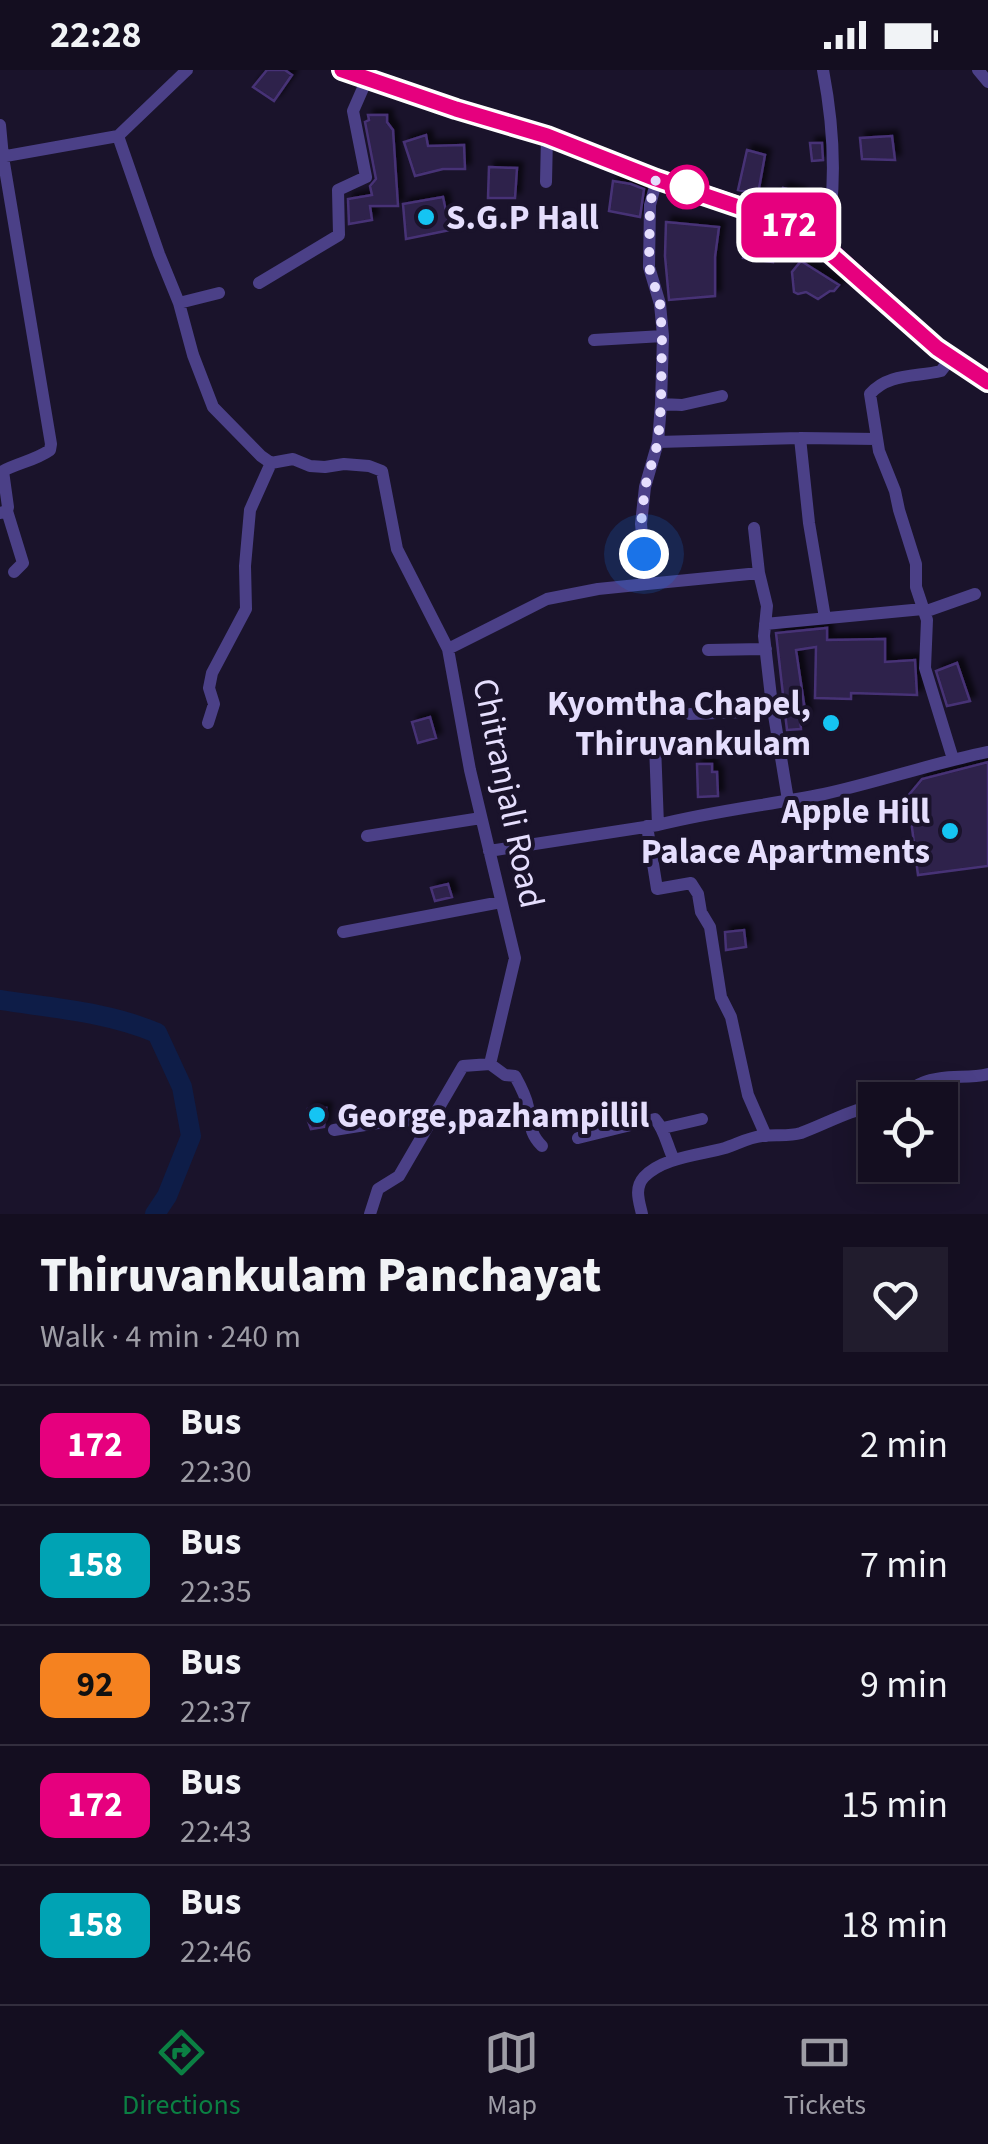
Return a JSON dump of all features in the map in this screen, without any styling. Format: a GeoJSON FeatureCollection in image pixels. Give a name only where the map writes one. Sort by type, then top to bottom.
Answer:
{"type":"FeatureCollection","features":[{"type":"Feature","properties":{"kind":"highway"},"geometry":{"type":"LineString","coordinates":[[342,70],[547,136],[656,179],[783,222],[824,248],[922,336],[988,382]]}},
{"type":"Feature","properties":{"kind":"street"},"geometry":{"type":"LineString","coordinates":[[2,157],[118,136],[187,70]]}},
{"type":"Feature","properties":{"kind":"street"},"geometry":{"type":"LineString","coordinates":[[823,70],[832,184],[832,214],[824,248]]}},
{"type":"Feature","properties":{"kind":"street"},"geometry":{"type":"LineString","coordinates":[[978,70],[988,82]]}},
{"type":"Feature","properties":{"kind":"street"},"geometry":{"type":"LineString","coordinates":[[259,284],[339,235],[338,190],[366,177],[353,111],[367,79]]}},
{"type":"Feature","properties":{"kind":"street"},"geometry":{"type":"LineString","coordinates":[[0,125],[50,444],[44,455],[3,471],[8,496],[4,512],[23,563],[14,572]]}},
{"type":"Feature","properties":{"kind":"street"},"geometry":{"type":"LineString","coordinates":[[118,136],[213,407],[271,463],[293,459],[310,466],[344,464],[382,471],[397,549],[448,648]]}},
{"type":"Feature","properties":{"kind":"street"},"geometry":{"type":"LineString","coordinates":[[546,182],[547,136]]}},
{"type":"Feature","properties":{"kind":"street"},"geometry":{"type":"LineString","coordinates":[[647,584],[641,524],[645,487],[658,442],[661,404],[660,304],[649,267],[650,204],[656,179]]}},
{"type":"Feature","properties":{"kind":"street"},"geometry":{"type":"LineString","coordinates":[[179,303],[219,293]]}},
{"type":"Feature","properties":{"kind":"street"},"geometry":{"type":"LineString","coordinates":[[594,340],[662,336]]}},
{"type":"Feature","properties":{"kind":"street"},"geometry":{"type":"LineString","coordinates":[[951,358],[941,371],[898,376],[870,394],[878,451],[896,491],[916,564],[916,586],[927,620],[925,668],[954,759]]}},
{"type":"Feature","properties":{"kind":"street"},"geometry":{"type":"LineString","coordinates":[[661,404],[682,405],[722,396]]}},
{"type":"Feature","properties":{"kind":"street"},"geometry":{"type":"LineString","coordinates":[[800,438],[824,618]]}},
{"type":"Feature","properties":{"kind":"street"},"geometry":{"type":"LineString","coordinates":[[658,442],[878,440]]}},
{"type":"Feature","properties":{"kind":"street"},"geometry":{"type":"LineString","coordinates":[[208,723],[214,704],[209,688],[212,673],[246,610],[250,510],[271,463]]}},
{"type":"Feature","properties":{"kind":"street"},"geometry":{"type":"LineString","coordinates":[[754,528],[758,572],[767,606],[766,649],[788,800]]}},
{"type":"Feature","properties":{"kind":"street","name":"Chitranjali Road"},"geometry":{"type":"LineString","coordinates":[[490,1064],[515,958],[488,851],[448,648],[546,599],[598,589],[758,572]]}},
{"type":"Feature","properties":{"kind":"street"},"geometry":{"type":"LineString","coordinates":[[765,624],[924,610],[976,594]]}},
{"type":"Feature","properties":{"kind":"street"},"geometry":{"type":"LineString","coordinates":[[708,650],[766,649]]}},
{"type":"Feature","properties":{"kind":"street"},"geometry":{"type":"LineString","coordinates":[[690,714],[774,711]]}},
{"type":"Feature","properties":{"kind":"street"},"geometry":{"type":"LineString","coordinates":[[654,746],[657,888],[692,883],[698,894],[701,912],[710,927],[721,997],[731,1017],[748,1095],[766,1136]]}},
{"type":"Feature","properties":{"kind":"street"},"geometry":{"type":"LineString","coordinates":[[488,851],[653,826],[827,793],[988,752]]}},
{"type":"Feature","properties":{"kind":"street"},"geometry":{"type":"LineString","coordinates":[[367,836],[481,818]]}},
{"type":"Feature","properties":{"kind":"street"},"geometry":{"type":"LineString","coordinates":[[343,932],[501,902]]}},
{"type":"Feature","properties":{"kind":"street"},"geometry":{"type":"LineString","coordinates":[[370,1214],[378,1189],[399,1176],[463,1066],[490,1064],[505,1075],[515,1076],[528,1105],[528,1124],[542,1146]]}},
{"type":"Feature","properties":{"kind":"street"},"geometry":{"type":"LineString","coordinates":[[922,1082],[988,1074]]}},
{"type":"Feature","properties":{"kind":"street"},"geometry":{"type":"LineString","coordinates":[[642,1214],[639,1184],[646,1174],[674,1160],[766,1136],[800,1134],[858,1109]]}},
{"type":"Feature","properties":{"kind":"street"},"geometry":{"type":"LineString","coordinates":[[578,1138],[655,1119],[664,1128],[664,1139],[674,1160]]}},
{"type":"Feature","properties":{"kind":"street"},"geometry":{"type":"LineString","coordinates":[[664,1128],[702,1119]]}},
{"type":"Feature","properties":{"kind":"street"},"geometry":{"type":"LineString","coordinates":[[334,1130],[412,1122],[425,1131]]}},
{"type":"Feature","properties":{"kind":"building"},"geometry":{"type":"Polygon","coordinates":[[[267,70],[285,70],[292,75],[274,101],[253,87],[267,70]]]}},
{"type":"Feature","properties":{"kind":"building"},"geometry":{"type":"Polygon","coordinates":[[[368,115],[387,115],[393,130],[398,206],[370,206],[372,220],[349,224],[348,199],[372,195],[370,186],[376,179],[365,122],[368,115]]]}},
{"type":"Feature","properties":{"kind":"building"},"geometry":{"type":"Polygon","coordinates":[[[426,135],[428,146],[464,145],[465,169],[443,169],[415,176],[404,142],[426,135]]]}},
{"type":"Feature","properties":{"kind":"building"},"geometry":{"type":"Polygon","coordinates":[[[892,136],[895,160],[862,159],[860,138],[892,136]]]}},
{"type":"Feature","properties":{"kind":"building"},"geometry":{"type":"Polygon","coordinates":[[[810,143],[822,143],[823,160],[812,161],[810,143]]]}},
{"type":"Feature","properties":{"kind":"building"},"geometry":{"type":"Polygon","coordinates":[[[747,150],[765,155],[758,194],[738,190],[747,150]]]}},
{"type":"Feature","properties":{"kind":"building"},"geometry":{"type":"Polygon","coordinates":[[[489,167],[517,168],[515,198],[488,198],[489,167]]]}},
{"type":"Feature","properties":{"kind":"building"},"geometry":{"type":"Polygon","coordinates":[[[613,181],[644,189],[640,217],[609,211],[613,181]]]}},
{"type":"Feature","properties":{"kind":"building"},"geometry":{"type":"Polygon","coordinates":[[[783,188],[801,193],[796,208],[817,214],[812,223],[773,203],[783,188]]]}},
{"type":"Feature","properties":{"kind":"building","name":"S.G.P Hall"},"geometry":{"type":"Polygon","coordinates":[[[443,197],[450,230],[406,239],[403,204],[443,197]]]}},
{"type":"Feature","properties":{"kind":"building"},"geometry":{"type":"Polygon","coordinates":[[[666,222],[719,227],[715,296],[669,300],[666,222]]]}},
{"type":"Feature","properties":{"kind":"building"},"geometry":{"type":"Polygon","coordinates":[[[764,229],[769,231],[766,254],[774,256],[773,262],[743,258],[745,249],[756,252],[764,229]]]}},
{"type":"Feature","properties":{"kind":"building"},"geometry":{"type":"Polygon","coordinates":[[[801,261],[839,285],[818,299],[806,292],[794,292],[792,272],[801,261]]]}},
{"type":"Feature","properties":{"kind":"building"},"geometry":{"type":"Polygon","coordinates":[[[827,628],[827,640],[885,639],[885,662],[915,660],[917,695],[851,693],[851,699],[815,698],[816,647],[796,650],[806,717],[800,718],[801,729],[787,730],[776,633],[827,628]]]}},
{"type":"Feature","properties":{"kind":"building"},"geometry":{"type":"Polygon","coordinates":[[[957,663],[970,701],[947,706],[936,671],[957,663]]]}},
{"type":"Feature","properties":{"kind":"building"},"geometry":{"type":"Polygon","coordinates":[[[430,717],[436,738],[418,743],[412,722],[430,717]]]}},
{"type":"Feature","properties":{"kind":"building","name":"Apple Hill Palace Apartments"},"geometry":{"type":"Polygon","coordinates":[[[988,762],[988,866],[918,875],[908,796],[922,779],[988,762]]]}},
{"type":"Feature","properties":{"kind":"building"},"geometry":{"type":"Polygon","coordinates":[[[697,764],[712,764],[712,772],[717,772],[718,796],[698,797],[697,764]]]}},
{"type":"Feature","properties":{"kind":"building"},"geometry":{"type":"Polygon","coordinates":[[[448,884],[452,897],[435,901],[431,888],[448,884]]]}},
{"type":"Feature","properties":{"kind":"building"},"geometry":{"type":"Polygon","coordinates":[[[744,930],[746,947],[726,950],[725,932],[744,930]]]}},
{"type":"Feature","properties":{"kind":"building","name":"George,pazhampillil"},"geometry":{"type":"Polygon","coordinates":[[[326,1108],[324,1127],[311,1129],[308,1109],[326,1108]]]}},
{"type":"Feature","properties":{"kind":"waterway"},"geometry":{"type":"LineString","coordinates":[[0,1000],[100,1015],[157,1033],[182,1087],[191,1136],[167,1196],[155,1214]]}},
{"type":"Feature","properties":{"kind":"bus line","name":"172"},"geometry":{"type":"LineString","coordinates":[[342,70],[547,136],[656,179],[783,222],[824,248],[922,336],[988,382]]}},
{"type":"Feature","properties":{"kind":"place","name":"S.G.P Hall"},"geometry":{"type":"Point","coordinates":[426,217]}},
{"type":"Feature","properties":{"kind":"place","name":"Kyomtha Chapel, Thiruvankulam"},"geometry":{"type":"Point","coordinates":[831,723]}},
{"type":"Feature","properties":{"kind":"place","name":"Apple Hill Palace Apartments"},"geometry":{"type":"Point","coordinates":[950,831]}},
{"type":"Feature","properties":{"kind":"place","name":"George,pazhampillil"},"geometry":{"type":"Point","coordinates":[317,1115]}},
{"type":"Feature","properties":{"kind":"route"},"geometry":{"type":"LineString","coordinates":[[644,554],[641,524],[645,487],[658,442],[661,404],[662,336],[660,304],[649,267],[650,204],[656,179],[687,187]]}}]}
